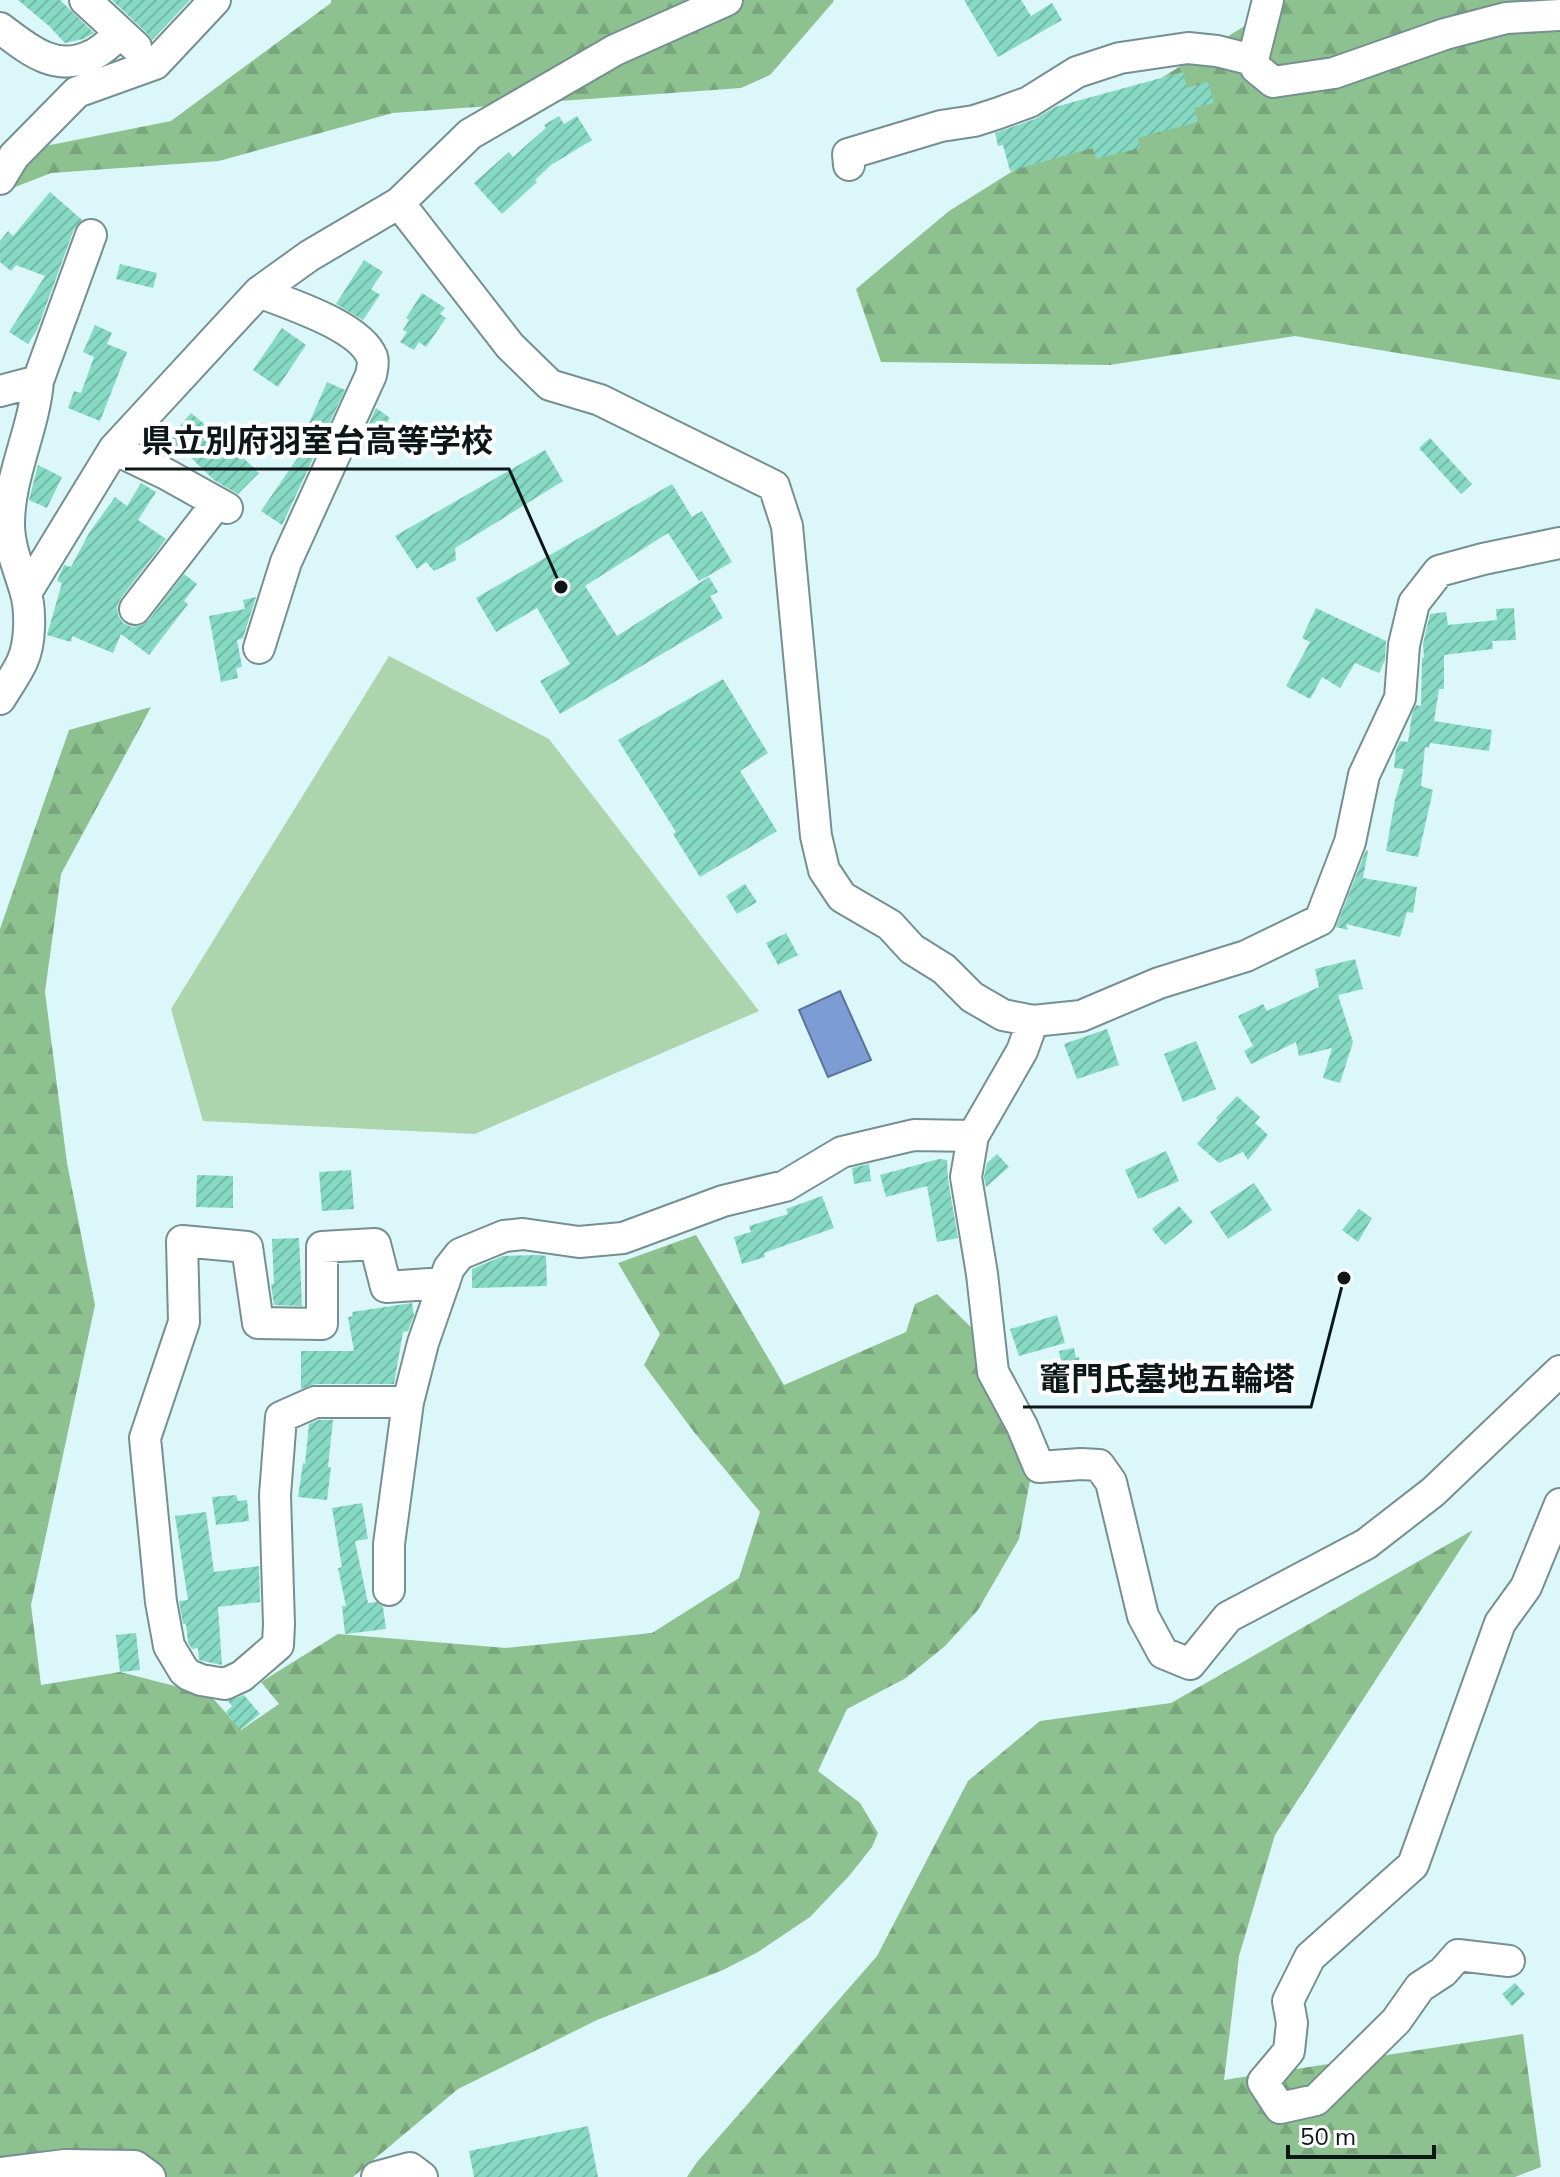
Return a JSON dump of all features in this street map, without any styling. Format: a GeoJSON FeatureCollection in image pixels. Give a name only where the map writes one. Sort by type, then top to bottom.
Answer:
{"type":"FeatureCollection","features":[{"type":"Feature","properties":{"kind":"street"},"geometry":{"type":"LineString","coordinates":[[85,0],[155,64]]}},
{"type":"Feature","properties":{"kind":"street"},"geometry":{"type":"LineString","coordinates":[[0,179],[14,156],[77,92],[155,64],[215,0]]}},
{"type":"Feature","properties":{"kind":"street"},"geometry":{"type":"LineString","coordinates":[[26,593],[114,449],[259,292],[309,256],[399,203],[470,134],[615,50],[727,0]]}},
{"type":"Feature","properties":{"kind":"street"},"geometry":{"type":"LineString","coordinates":[[1268,0],[1253,60],[1256,68],[1273,82],[1334,73],[1386,53],[1506,18],[1560,15]]}},
{"type":"Feature","properties":{"kind":"street"},"geometry":{"type":"LineString","coordinates":[[0,28],[31,51],[54,62],[91,56],[120,34]]}},
{"type":"Feature","properties":{"kind":"street"},"geometry":{"type":"LineString","coordinates":[[849,165],[848,154],[941,126],[996,114],[1029,102],[1077,72],[1120,58],[1188,48],[1253,60]]}},
{"type":"Feature","properties":{"kind":"street"},"geometry":{"type":"LineString","coordinates":[[399,203],[510,346],[550,385],[600,400],[774,486],[787,526],[816,836],[824,870],[842,897],[890,925],[912,949],[944,969],[972,997],[1003,1015],[1033,1021],[1081,1016],[1159,983],[1246,956],[1320,920],[1350,842],[1364,775],[1400,698],[1404,645],[1414,603],[1439,571],[1560,543]]}},
{"type":"Feature","properties":{"kind":"street"},"geometry":{"type":"LineString","coordinates":[[0,699],[24,659],[30,617],[9,525],[17,467],[36,404],[38,381],[91,235]]}},
{"type":"Feature","properties":{"kind":"street"},"geometry":{"type":"LineString","coordinates":[[259,292],[333,321],[366,347],[374,360],[371,375],[286,562],[259,648]]}},
{"type":"Feature","properties":{"kind":"street"},"geometry":{"type":"LineString","coordinates":[[0,391],[38,381]]}},
{"type":"Feature","properties":{"kind":"street"},"geometry":{"type":"LineString","coordinates":[[114,449],[222,505],[135,609]]}},
{"type":"Feature","properties":{"kind":"street"},"geometry":{"type":"LineString","coordinates":[[1033,1021],[1022,1051],[973,1136],[966,1177],[982,1274],[993,1372],[1022,1426],[1039,1467],[1099,1465],[1111,1482],[1143,1616],[1163,1653],[1190,1664],[1228,1617],[1366,1544],[1433,1492],[1560,1371]]}},
{"type":"Feature","properties":{"kind":"street"},"geometry":{"type":"LineString","coordinates":[[389,1590],[389,1544],[408,1402],[423,1343],[449,1268],[460,1254],[504,1236],[536,1235],[579,1242],[623,1238],[723,1201],[785,1186],[842,1152],[914,1135],[973,1136]]}},
{"type":"Feature","properties":{"kind":"street"},"geometry":{"type":"LineString","coordinates":[[408,1402],[315,1402],[281,1417],[275,1495],[278,1645],[242,1676],[225,1684],[201,1680],[184,1671],[169,1646],[161,1602],[145,1438],[184,1322],[182,1241],[247,1247],[258,1323],[322,1324],[322,1247],[375,1244],[386,1287],[444,1283]]}},
{"type":"Feature","properties":{"kind":"street"},"geometry":{"type":"LineString","coordinates":[[1509,1961],[1458,1955],[1443,1972],[1420,1987],[1396,2021],[1316,2100],[1280,2108],[1263,2082],[1289,2051],[1292,2023],[1288,2001],[1310,1957],[1413,1865],[1500,1623],[1526,1587],[1560,1504]]}},
{"type":"Feature","properties":{"kind":"street"},"geometry":{"type":"LineString","coordinates":[[0,2173],[65,2165],[135,2166],[150,2177]]}},
{"type":"Feature","properties":{"kind":"street"},"geometry":{"type":"LineString","coordinates":[[377,2177],[410,2168],[422,2177]]}},
{"type":"Feature","properties":{"kind":"green space"},"geometry":{"type":"Polygon","coordinates":[[[331,0],[834,1],[770,75],[741,88],[393,113],[219,161],[51,173],[0,193],[0,155],[171,121],[331,0]]]}},
{"type":"Feature","properties":{"kind":"green space"},"geometry":{"type":"Polygon","coordinates":[[[1286,0],[1560,0],[1560,380],[1295,336],[1110,365],[881,362],[856,289],[949,211],[1286,0]]]}},
{"type":"Feature","properties":{"kind":"green space"},"geometry":{"type":"Polygon","coordinates":[[[389,656],[549,739],[759,1011],[475,1134],[203,1121],[171,1009],[389,656]]]}},
{"type":"Feature","properties":{"kind":"green space"},"geometry":{"type":"Polygon","coordinates":[[[151,707],[61,874],[45,992],[67,1163],[95,1305],[31,1605],[41,1685],[120,1672],[210,1695],[241,1730],[279,1704],[261,1682],[338,1634],[506,1648],[652,1633],[739,1578],[760,1512],[644,1365],[660,1334],[618,1263],[696,1235],[784,1385],[906,1332],[915,1304],[937,1294],[975,1331],[1033,1465],[1019,1539],[978,1610],[945,1646],[906,1678],[847,1709],[818,1771],[860,1803],[878,1833],[872,1847],[849,1876],[810,1917],[758,1952],[723,1970],[597,2020],[458,2089],[353,2177],[0,2177],[0,929],[69,730],[151,707]]]}},
{"type":"Feature","properties":{"kind":"green space"},"geometry":{"type":"Polygon","coordinates":[[[1473,1530],[1275,1835],[1239,1956],[1224,2080],[1523,2034],[1541,2167],[1515,2177],[687,2177],[877,1956],[968,1781],[1040,1721],[1171,1703],[1473,1530]]]}},
{"type":"Feature","properties":{"kind":"water"},"geometry":{"type":"Polygon","coordinates":[[[840,991],[871,1060],[828,1077],[799,1010],[840,991]]]}},
{"type":"Feature","properties":{"kind":"building"},"geometry":{"type":"Polygon","coordinates":[[[18,0],[60,0],[94,33],[65,43],[18,0]]]}},
{"type":"Feature","properties":{"kind":"building"},"geometry":{"type":"Polygon","coordinates":[[[112,0],[190,0],[152,40],[112,0]]]}},
{"type":"Feature","properties":{"kind":"building"},"geometry":{"type":"Polygon","coordinates":[[[964,0],[1021,0],[1031,16],[1052,3],[1062,20],[998,57],[964,0]]]}},
{"type":"Feature","properties":{"kind":"building"},"geometry":{"type":"Polygon","coordinates":[[[1183,72],[1187,88],[1208,82],[1214,103],[1194,108],[1198,122],[1138,138],[1140,148],[1096,159],[1093,148],[1010,171],[1003,145],[998,146],[995,133],[1035,119],[1055,107],[1183,72]]]}},
{"type":"Feature","properties":{"kind":"building"},"geometry":{"type":"Polygon","coordinates":[[[559,116],[564,124],[577,116],[592,140],[551,165],[502,214],[474,183],[509,152],[513,157],[546,128],[544,125],[559,116]]]}},
{"type":"Feature","properties":{"kind":"building"},"geometry":{"type":"Polygon","coordinates":[[[50,192],[82,220],[74,229],[37,330],[28,344],[9,332],[45,276],[16,265],[11,271],[0,262],[0,241],[8,231],[13,236],[50,192]]]}},
{"type":"Feature","properties":{"kind":"building"},"geometry":{"type":"Polygon","coordinates":[[[364,260],[383,272],[371,289],[380,295],[363,320],[336,304],[364,260]]]}},
{"type":"Feature","properties":{"kind":"building"},"geometry":{"type":"Polygon","coordinates":[[[120,264],[157,273],[153,288],[116,279],[120,264]]]}},
{"type":"Feature","properties":{"kind":"building"},"geometry":{"type":"Polygon","coordinates":[[[422,293],[445,308],[440,314],[446,318],[426,347],[419,342],[414,350],[400,342],[407,332],[403,330],[409,320],[406,318],[422,293]]]}},
{"type":"Feature","properties":{"kind":"building"},"geometry":{"type":"Polygon","coordinates":[[[95,325],[112,333],[107,344],[127,352],[100,421],[68,408],[74,391],[81,393],[94,357],[83,352],[95,325]]]}},
{"type":"Feature","properties":{"kind":"building"},"geometry":{"type":"Polygon","coordinates":[[[282,328],[306,345],[278,387],[253,370],[282,328]]]}},
{"type":"Feature","properties":{"kind":"building"},"geometry":{"type":"Polygon","coordinates":[[[327,382],[345,390],[282,525],[261,511],[314,434],[307,428],[327,382]]]}},
{"type":"Feature","properties":{"kind":"building"},"geometry":{"type":"Polygon","coordinates":[[[376,408],[390,418],[367,452],[359,446],[376,408]]]}},
{"type":"Feature","properties":{"kind":"building"},"geometry":{"type":"Polygon","coordinates":[[[191,413],[259,473],[238,494],[214,480],[187,454],[184,458],[165,443],[191,413]]]}},
{"type":"Feature","properties":{"kind":"building"},"geometry":{"type":"Polygon","coordinates":[[[1430,438],[1472,484],[1461,494],[1419,448],[1430,438]]]}},
{"type":"Feature","properties":{"kind":"building"},"geometry":{"type":"Polygon","coordinates":[[[545,450],[563,481],[455,548],[456,560],[434,571],[426,562],[417,569],[395,536],[545,450]]]}},
{"type":"Feature","properties":{"kind":"building"},"geometry":{"type":"Polygon","coordinates":[[[38,465],[62,477],[47,508],[29,500],[38,465]]]}},
{"type":"Feature","properties":{"kind":"building"},"geometry":{"type":"Polygon","coordinates":[[[141,483],[156,492],[138,520],[166,539],[121,598],[117,606],[118,615],[123,623],[132,627],[142,625],[184,574],[197,584],[184,601],[188,604],[149,655],[121,634],[113,653],[72,636],[71,642],[47,635],[62,583],[57,581],[64,565],[71,567],[89,533],[115,497],[127,506],[141,483]]]}},
{"type":"Feature","properties":{"kind":"building"},"geometry":{"type":"Polygon","coordinates":[[[672,484],[692,517],[702,511],[732,562],[699,581],[668,533],[585,586],[617,636],[709,577],[718,592],[710,596],[723,618],[560,714],[540,681],[570,664],[537,608],[496,632],[476,598],[672,484]]]}},
{"type":"Feature","properties":{"kind":"building"},"geometry":{"type":"Polygon","coordinates":[[[256,597],[243,638],[237,640],[242,667],[236,668],[238,678],[221,682],[209,616],[245,609],[243,600],[256,597]]]}},
{"type":"Feature","properties":{"kind":"building"},"geometry":{"type":"Polygon","coordinates":[[[1316,608],[1386,641],[1385,660],[1379,673],[1355,663],[1340,688],[1322,677],[1310,699],[1286,686],[1310,642],[1302,638],[1316,608]]]}},
{"type":"Feature","properties":{"kind":"building"},"geometry":{"type":"Polygon","coordinates":[[[1514,608],[1516,640],[1492,641],[1493,649],[1444,655],[1444,689],[1439,689],[1434,721],[1492,730],[1489,751],[1430,743],[1429,748],[1425,747],[1421,786],[1433,790],[1418,857],[1386,851],[1404,769],[1394,768],[1396,749],[1400,741],[1408,742],[1412,714],[1416,705],[1421,706],[1423,644],[1430,614],[1446,612],[1448,625],[1497,620],[1496,609],[1514,608]]]}},
{"type":"Feature","properties":{"kind":"building"},"geometry":{"type":"Polygon","coordinates":[[[723,679],[768,753],[740,771],[777,831],[700,877],[673,834],[676,832],[618,740],[723,679]]]}},
{"type":"Feature","properties":{"kind":"building"},"geometry":{"type":"Polygon","coordinates":[[[1366,850],[1363,878],[1417,887],[1413,913],[1407,912],[1400,937],[1346,924],[1348,930],[1336,927],[1366,850]]]}},
{"type":"Feature","properties":{"kind":"building"},"geometry":{"type":"Polygon","coordinates":[[[745,884],[757,902],[737,914],[726,896],[745,884]]]}},
{"type":"Feature","properties":{"kind":"building"},"geometry":{"type":"Polygon","coordinates":[[[786,933],[798,955],[778,965],[766,943],[786,933]]]}},
{"type":"Feature","properties":{"kind":"building"},"geometry":{"type":"Polygon","coordinates":[[[1355,959],[1363,989],[1338,995],[1353,1042],[1340,1083],[1323,1078],[1332,1048],[1299,1056],[1296,1042],[1251,1064],[1244,1051],[1253,1046],[1238,1016],[1263,1004],[1267,1011],[1319,987],[1315,969],[1355,959]]]}},
{"type":"Feature","properties":{"kind":"building"},"geometry":{"type":"Polygon","coordinates":[[[1107,1029],[1119,1065],[1077,1079],[1064,1044],[1107,1029]]]}},
{"type":"Feature","properties":{"kind":"building"},"geometry":{"type":"Polygon","coordinates":[[[1196,1041],[1216,1089],[1183,1102],[1164,1054],[1196,1041]]]}},
{"type":"Feature","properties":{"kind":"building"},"geometry":{"type":"Polygon","coordinates":[[[1237,1096],[1260,1117],[1255,1123],[1268,1135],[1248,1160],[1243,1152],[1219,1163],[1197,1144],[1237,1096]]]}},
{"type":"Feature","properties":{"kind":"building"},"geometry":{"type":"Polygon","coordinates":[[[1166,1151],[1179,1181],[1138,1199],[1125,1170],[1166,1151]]]}},
{"type":"Feature","properties":{"kind":"building"},"geometry":{"type":"Polygon","coordinates":[[[997,1154],[1009,1167],[986,1187],[984,1177],[987,1163],[997,1154]]]}},
{"type":"Feature","properties":{"kind":"building"},"geometry":{"type":"Polygon","coordinates":[[[939,1159],[947,1160],[958,1238],[937,1242],[927,1186],[886,1197],[880,1175],[939,1159]]]}},
{"type":"Feature","properties":{"kind":"building"},"geometry":{"type":"Polygon","coordinates":[[[869,1164],[871,1181],[854,1184],[852,1168],[869,1164]]]}},
{"type":"Feature","properties":{"kind":"building"},"geometry":{"type":"Polygon","coordinates":[[[351,1170],[354,1209],[322,1211],[319,1172],[351,1170]]]}},
{"type":"Feature","properties":{"kind":"building"},"geometry":{"type":"Polygon","coordinates":[[[197,1175],[233,1176],[233,1208],[196,1207],[197,1175]]]}},
{"type":"Feature","properties":{"kind":"building"},"geometry":{"type":"Polygon","coordinates":[[[1254,1183],[1272,1210],[1228,1239],[1210,1212],[1254,1183]]]}},
{"type":"Feature","properties":{"kind":"building"},"geometry":{"type":"Polygon","coordinates":[[[822,1196],[834,1228],[742,1264],[734,1237],[751,1232],[749,1226],[788,1214],[786,1209],[822,1196]]]}},
{"type":"Feature","properties":{"kind":"building"},"geometry":{"type":"Polygon","coordinates":[[[1179,1206],[1193,1222],[1165,1245],[1152,1229],[1179,1206]]]}},
{"type":"Feature","properties":{"kind":"building"},"geometry":{"type":"Polygon","coordinates":[[[1359,1209],[1372,1218],[1358,1242],[1342,1230],[1359,1209]]]}},
{"type":"Feature","properties":{"kind":"building"},"geometry":{"type":"Polygon","coordinates":[[[299,1238],[302,1306],[274,1305],[272,1239],[299,1238]]]}},
{"type":"Feature","properties":{"kind":"building"},"geometry":{"type":"Polygon","coordinates":[[[503,1256],[546,1256],[547,1286],[472,1288],[472,1269],[503,1256]]]}},
{"type":"Feature","properties":{"kind":"building"},"geometry":{"type":"Polygon","coordinates":[[[412,1303],[414,1315],[408,1331],[403,1332],[394,1384],[315,1384],[301,1389],[301,1351],[354,1351],[348,1317],[353,1316],[352,1312],[412,1303]]]}},
{"type":"Feature","properties":{"kind":"building"},"geometry":{"type":"Polygon","coordinates":[[[1057,1315],[1065,1343],[1019,1356],[1010,1329],[1057,1315]]]}},
{"type":"Feature","properties":{"kind":"building"},"geometry":{"type":"Polygon","coordinates":[[[1074,1348],[1083,1376],[1065,1380],[1059,1351],[1074,1348]]]}},
{"type":"Feature","properties":{"kind":"building"},"geometry":{"type":"Polygon","coordinates":[[[333,1420],[327,1500],[298,1497],[309,1424],[333,1420]]]}},
{"type":"Feature","properties":{"kind":"building"},"geometry":{"type":"Polygon","coordinates":[[[236,1495],[238,1501],[247,1500],[249,1521],[216,1525],[212,1497],[236,1495]]]}},
{"type":"Feature","properties":{"kind":"building"},"geometry":{"type":"Polygon","coordinates":[[[362,1503],[368,1539],[355,1541],[368,1603],[377,1602],[383,1607],[386,1629],[345,1634],[342,1606],[346,1606],[338,1568],[342,1567],[332,1508],[362,1503]]]}},
{"type":"Feature","properties":{"kind":"building"},"geometry":{"type":"Polygon","coordinates":[[[206,1512],[214,1572],[259,1566],[260,1602],[218,1607],[222,1665],[199,1660],[198,1648],[192,1649],[188,1642],[179,1601],[188,1600],[175,1516],[206,1512]]]}},
{"type":"Feature","properties":{"kind":"building"},"geometry":{"type":"Polygon","coordinates":[[[136,1633],[140,1670],[120,1672],[116,1635],[136,1633]]]}},
{"type":"Feature","properties":{"kind":"building"},"geometry":{"type":"Polygon","coordinates":[[[244,1695],[260,1714],[240,1730],[226,1712],[232,1706],[228,1701],[244,1695]]]}},
{"type":"Feature","properties":{"kind":"building"},"geometry":{"type":"Polygon","coordinates":[[[1515,1983],[1525,1994],[1512,2006],[1502,1994],[1515,1983]]]}},
{"type":"Feature","properties":{"kind":"building"},"geometry":{"type":"Polygon","coordinates":[[[588,2126],[598,2177],[474,2177],[469,2151],[588,2126]]]}},
{"type":"Feature","properties":{"kind":"place","name":"県立別府羽室台高等学校"},"geometry":{"type":"Point","coordinates":[561,587]}},
{"type":"Feature","properties":{"kind":"place","name":"竈門氏墓地五輪塔"},"geometry":{"type":"Point","coordinates":[1344,1278]}}]}
